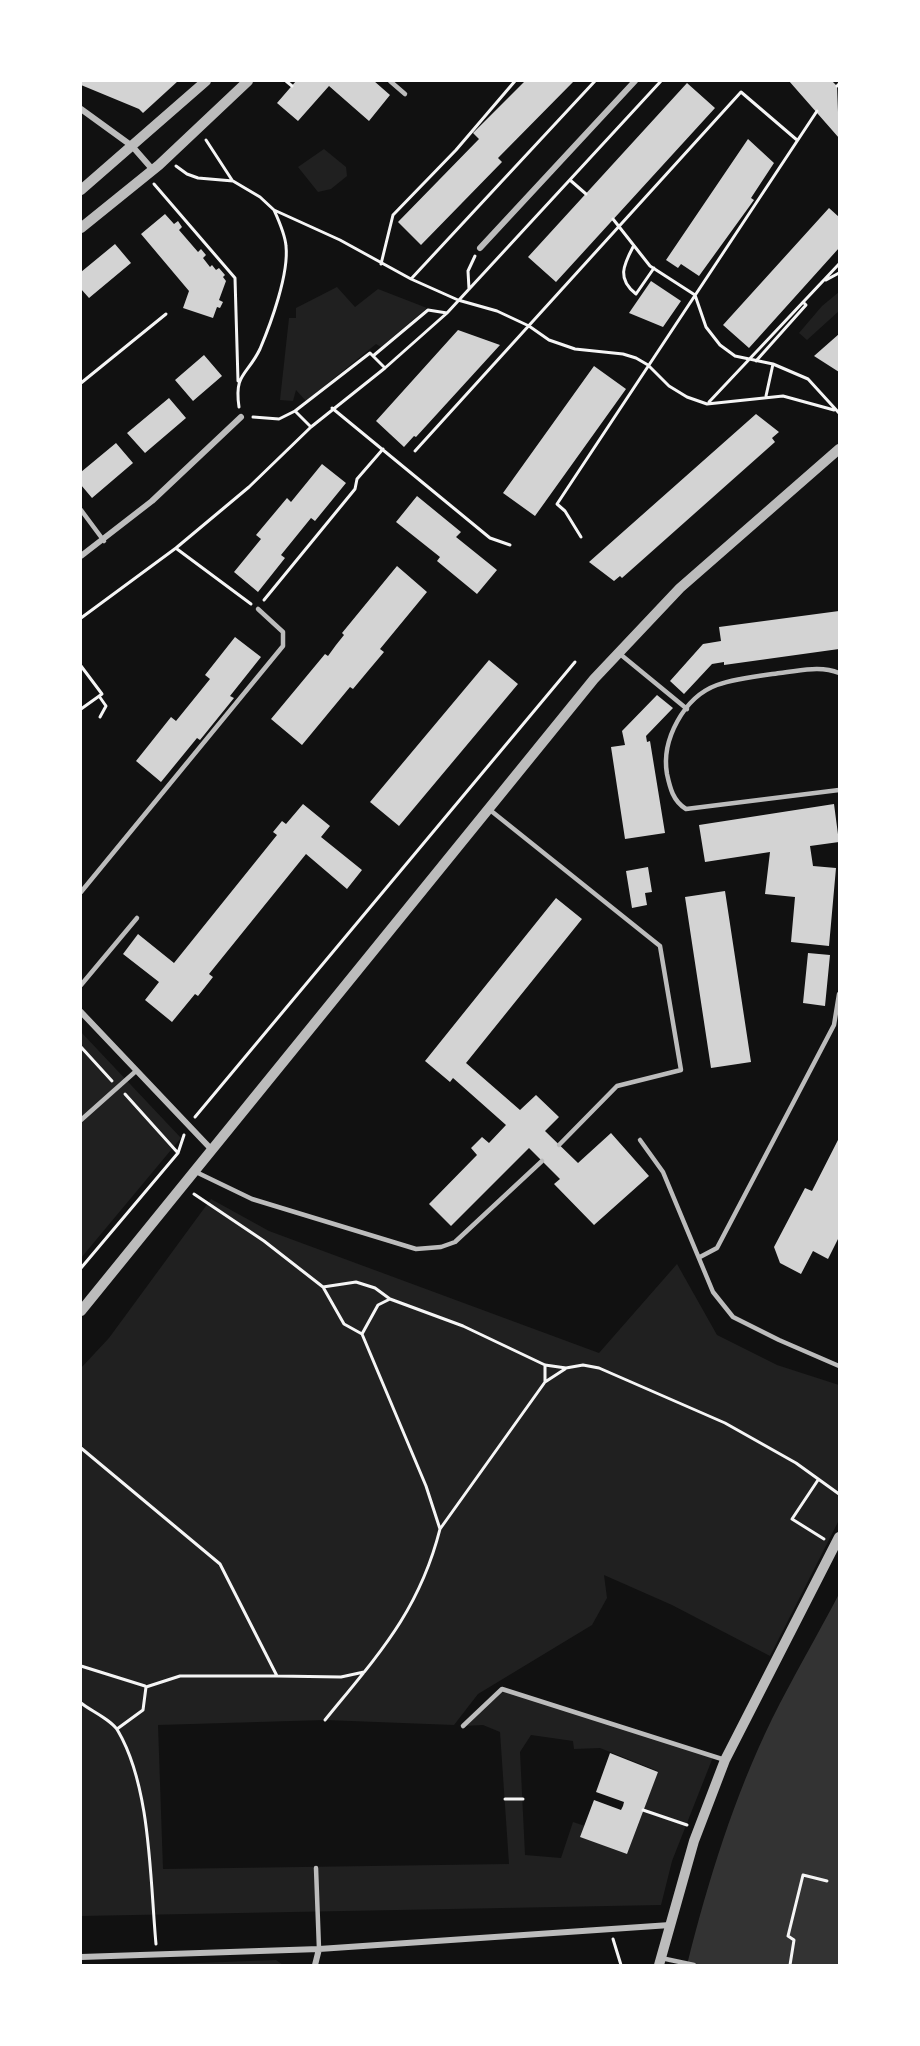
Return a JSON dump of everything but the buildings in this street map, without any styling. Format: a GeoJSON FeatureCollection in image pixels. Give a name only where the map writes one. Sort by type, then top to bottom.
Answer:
{"type":"FeatureCollection","features":[{"type":"Feature","properties":{"kind":"street"},"geometry":{"type":"LineString","coordinates":[[81,190],[206,81]]}},
{"type":"Feature","properties":{"kind":"street"},"geometry":{"type":"LineString","coordinates":[[81,228],[150,173],[248,81]]}},
{"type":"Feature","properties":{"kind":"street"},"geometry":{"type":"LineString","coordinates":[[480,248],[635,81]]}},
{"type":"Feature","properties":{"kind":"street"},"geometry":{"type":"LineString","coordinates":[[81,109],[132,146],[150,173]]}},
{"type":"Feature","properties":{"kind":"street"},"geometry":{"type":"LineString","coordinates":[[81,556],[104,541],[152,501],[241,417]]}},
{"type":"Feature","properties":{"kind":"street"},"geometry":{"type":"LineString","coordinates":[[81,1311],[617,652],[680,588],[839,449]]}},
{"type":"Feature","properties":{"kind":"street"},"geometry":{"type":"LineString","coordinates":[[81,1012],[213,1150]]}},
{"type":"Feature","properties":{"kind":"street"},"geometry":{"type":"LineString","coordinates":[[660,1961],[694,1841],[725,1760],[839,1537]]}},
{"type":"Feature","properties":{"kind":"street"},"geometry":{"type":"LineString","coordinates":[[81,1957],[319,1949],[671,1924]]}},
{"type":"Feature","properties":{"kind":"street"},"geometry":{"type":"LineString","coordinates":[[315,1965],[319,1949]]}},
{"type":"Feature","properties":{"kind":"lane"},"geometry":{"type":"LineString","coordinates":[[390,81],[405,94]]}},
{"type":"Feature","properties":{"kind":"lane"},"geometry":{"type":"LineString","coordinates":[[81,510],[104,541]]}},
{"type":"Feature","properties":{"kind":"lane"},"geometry":{"type":"LineString","coordinates":[[81,892],[283,646],[283,632],[258,609]]}},
{"type":"Feature","properties":{"kind":"lane"},"geometry":{"type":"LineString","coordinates":[[617,652],[687,709]]}},
{"type":"Feature","properties":{"kind":"lane"},"geometry":{"type":"LineString","coordinates":[[839,673],[816,668],[735,680],[715,686],[702,694],[676,722],[667,741],[666,770],[671,791],[678,805],[686,809],[839,790]]}},
{"type":"Feature","properties":{"kind":"lane"},"geometry":{"type":"LineString","coordinates":[[488,809],[660,946],[666,973],[681,1071],[617,1086],[559,1145]]}},
{"type":"Feature","properties":{"kind":"lane"},"geometry":{"type":"LineString","coordinates":[[81,985],[137,918]]}},
{"type":"Feature","properties":{"kind":"lane"},"geometry":{"type":"LineString","coordinates":[[700,1257],[717,1248],[834,1025],[839,994]]}},
{"type":"Feature","properties":{"kind":"lane"},"geometry":{"type":"LineString","coordinates":[[81,1120],[136,1071]]}},
{"type":"Feature","properties":{"kind":"lane"},"geometry":{"type":"LineString","coordinates":[[640,1140],[663,1172],[713,1292],[733,1317],[839,1366]]}},
{"type":"Feature","properties":{"kind":"lane"},"geometry":{"type":"LineString","coordinates":[[196,1172],[252,1199],[416,1249],[441,1247],[455,1242],[542,1161]]}},
{"type":"Feature","properties":{"kind":"lane"},"geometry":{"type":"LineString","coordinates":[[463,1726],[502,1689],[725,1760]]}},
{"type":"Feature","properties":{"kind":"lane"},"geometry":{"type":"LineString","coordinates":[[316,1868],[319,1949]]}},
{"type":"Feature","properties":{"kind":"lane"},"geometry":{"type":"LineString","coordinates":[[660,1961],[694,1965]]}},
{"type":"Feature","properties":{"kind":"path"},"geometry":{"type":"LineString","coordinates":[[286,81],[292,86]]}},
{"type":"Feature","properties":{"kind":"path"},"geometry":{"type":"LineString","coordinates":[[381,264],[393,214],[456,150],[515,81]]}},
{"type":"Feature","properties":{"kind":"path"},"geometry":{"type":"LineString","coordinates":[[411,279],[595,81]]}},
{"type":"Feature","properties":{"kind":"path"},"geometry":{"type":"LineString","coordinates":[[81,618],[176,548],[249,487],[332,408],[385,368],[447,313],[661,81]]}},
{"type":"Feature","properties":{"kind":"path"},"geometry":{"type":"LineString","coordinates":[[415,451],[741,92],[796,140]]}},
{"type":"Feature","properties":{"kind":"path"},"geometry":{"type":"LineString","coordinates":[[581,537],[565,511],[557,504],[817,111]]}},
{"type":"Feature","properties":{"kind":"path"},"geometry":{"type":"LineString","coordinates":[[198,129],[233,181],[260,197],[274,210],[340,240],[381,264],[458,300],[498,311],[529,326],[549,340],[575,349],[623,354],[648,366],[669,386],[687,398],[707,404],[783,396],[839,413]]}},
{"type":"Feature","properties":{"kind":"path"},"geometry":{"type":"LineString","coordinates":[[179,169],[198,178],[233,181]]}},
{"type":"Feature","properties":{"kind":"path"},"geometry":{"type":"LineString","coordinates":[[150,173],[235,278],[241,417],[279,418],[295,411],[370,353],[385,368]]}},
{"type":"Feature","properties":{"kind":"path"},"geometry":{"type":"LineString","coordinates":[[570,180],[586,194]]}},
{"type":"Feature","properties":{"kind":"path"},"geometry":{"type":"LineString","coordinates":[[238,382],[259,351],[280,285],[286,246],[274,210]]}},
{"type":"Feature","properties":{"kind":"path"},"geometry":{"type":"LineString","coordinates":[[613,219],[633,247],[654,268],[695,295],[706,327],[720,345],[735,356],[772,364],[808,379],[834,410]]}},
{"type":"Feature","properties":{"kind":"path"},"geometry":{"type":"LineString","coordinates":[[633,247],[624,263],[624,282],[636,294],[654,268]]}},
{"type":"Feature","properties":{"kind":"path"},"geometry":{"type":"LineString","coordinates":[[469,289],[468,271],[480,248]]}},
{"type":"Feature","properties":{"kind":"path"},"geometry":{"type":"LineString","coordinates":[[707,404],[839,264]]}},
{"type":"Feature","properties":{"kind":"path"},"geometry":{"type":"LineString","coordinates":[[821,282],[839,273]]}},
{"type":"Feature","properties":{"kind":"path"},"geometry":{"type":"LineString","coordinates":[[756,361],[806,305],[803,302]]}},
{"type":"Feature","properties":{"kind":"path"},"geometry":{"type":"LineString","coordinates":[[373,356],[428,310],[447,313]]}},
{"type":"Feature","properties":{"kind":"path"},"geometry":{"type":"LineString","coordinates":[[81,383],[166,314]]}},
{"type":"Feature","properties":{"kind":"path"},"geometry":{"type":"LineString","coordinates":[[766,396],[772,364]]}},
{"type":"Feature","properties":{"kind":"path"},"geometry":{"type":"LineString","coordinates":[[332,408],[490,538],[510,545]]}},
{"type":"Feature","properties":{"kind":"path"},"geometry":{"type":"LineString","coordinates":[[295,411],[311,427]]}},
{"type":"Feature","properties":{"kind":"path"},"geometry":{"type":"LineString","coordinates":[[176,548],[258,609],[355,489],[357,479],[383,449]]}},
{"type":"Feature","properties":{"kind":"path"},"geometry":{"type":"LineString","coordinates":[[81,1268],[178,1153],[188,1125],[575,662]]}},
{"type":"Feature","properties":{"kind":"path"},"geometry":{"type":"LineString","coordinates":[[81,666],[102,694],[81,709]]}},
{"type":"Feature","properties":{"kind":"path"},"geometry":{"type":"LineString","coordinates":[[99,696],[106,706],[100,717]]}},
{"type":"Feature","properties":{"kind":"path"},"geometry":{"type":"LineString","coordinates":[[81,1047],[178,1153]]}},
{"type":"Feature","properties":{"kind":"path"},"geometry":{"type":"LineString","coordinates":[[183,1187],[264,1240],[323,1287],[344,1324],[362,1334],[426,1486],[440,1529]]}},
{"type":"Feature","properties":{"kind":"path"},"geometry":{"type":"LineString","coordinates":[[323,1287],[356,1282],[375,1288],[390,1299],[463,1326],[545,1365],[566,1368],[583,1365],[599,1368],[724,1423],[787,1458],[839,1494]]}},
{"type":"Feature","properties":{"kind":"path"},"geometry":{"type":"LineString","coordinates":[[362,1334],[378,1305],[390,1299]]}},
{"type":"Feature","properties":{"kind":"path"},"geometry":{"type":"LineString","coordinates":[[545,1365],[545,1382]]}},
{"type":"Feature","properties":{"kind":"path"},"geometry":{"type":"LineString","coordinates":[[326,1720],[390,1641],[415,1599],[440,1529],[545,1382],[566,1368]]}},
{"type":"Feature","properties":{"kind":"path"},"geometry":{"type":"LineString","coordinates":[[81,1448],[220,1564],[277,1676]]}},
{"type":"Feature","properties":{"kind":"path"},"geometry":{"type":"LineString","coordinates":[[818,1480],[792,1519],[826,1540]]}},
{"type":"Feature","properties":{"kind":"path"},"geometry":{"type":"LineString","coordinates":[[81,1666],[146,1687],[180,1676],[341,1677],[364,1672]]}},
{"type":"Feature","properties":{"kind":"path"},"geometry":{"type":"LineString","coordinates":[[117,1729],[142,1710],[146,1687]]}},
{"type":"Feature","properties":{"kind":"path"},"geometry":{"type":"LineString","coordinates":[[81,1703],[117,1729],[138,1783],[146,1828],[157,1955]]}},
{"type":"Feature","properties":{"kind":"path"},"geometry":{"type":"LineString","coordinates":[[505,1799],[523,1799]]}},
{"type":"Feature","properties":{"kind":"path"},"geometry":{"type":"LineString","coordinates":[[644,1810],[687,1825]]}},
{"type":"Feature","properties":{"kind":"path"},"geometry":{"type":"LineString","coordinates":[[790,1965],[794,1940],[788,1936],[804,1875],[827,1881]]}},
{"type":"Feature","properties":{"kind":"path"},"geometry":{"type":"LineString","coordinates":[[610,1929],[621,1965]]}},
{"type":"Feature","properties":{"kind":"shaded area"},"geometry":{"type":"Polygon","coordinates":[[[324,149],[346,167],[347,176],[331,189],[318,192],[298,167],[324,149]]]}},
{"type":"Feature","properties":{"kind":"shaded area"},"geometry":{"type":"Polygon","coordinates":[[[337,287],[355,307],[378,289],[427,308],[381,347],[376,344],[306,401],[296,390],[293,401],[280,400],[289,318],[296,318],[296,308],[337,287]]]}},
{"type":"Feature","properties":{"kind":"shaded area"},"geometry":{"type":"Polygon","coordinates":[[[839,292],[839,311],[807,340],[799,333],[822,306],[839,292]]]}},
{"type":"Feature","properties":{"kind":"shaded area"},"geometry":{"type":"Polygon","coordinates":[[[81,1032],[181,1138],[81,1258],[81,1032]]]}},
{"type":"Feature","properties":{"kind":"shaded area"},"geometry":{"type":"Polygon","coordinates":[[[211,1199],[269,1231],[599,1353],[677,1264],[717,1335],[777,1365],[839,1385],[839,1520],[770,1656],[672,1605],[604,1575],[607,1598],[592,1625],[478,1694],[454,1725],[325,1720],[158,1725],[163,1869],[509,1864],[500,1732],[483,1725],[463,1726],[502,1689],[713,1757],[672,1861],[661,1905],[81,1916],[81,1368],[109,1338],[211,1199]],[[531,1735],[520,1752],[525,1855],[561,1858],[573,1822],[585,1826],[581,1837],[627,1854],[658,1771],[600,1748],[574,1749],[573,1741],[531,1735]]]}},
{"type":"Feature","properties":{"kind":"shaded area"},"geometry":{"type":"Polygon","coordinates":[[[839,1594],[839,1965],[687,1965],[713,1871],[758,1749],[839,1594]]]}},
{"type":"Feature","properties":{"kind":"shaded area"},"geometry":{"type":"Polygon","coordinates":[[[276,1960],[283,1965],[145,1965],[276,1960]]]}}]}
